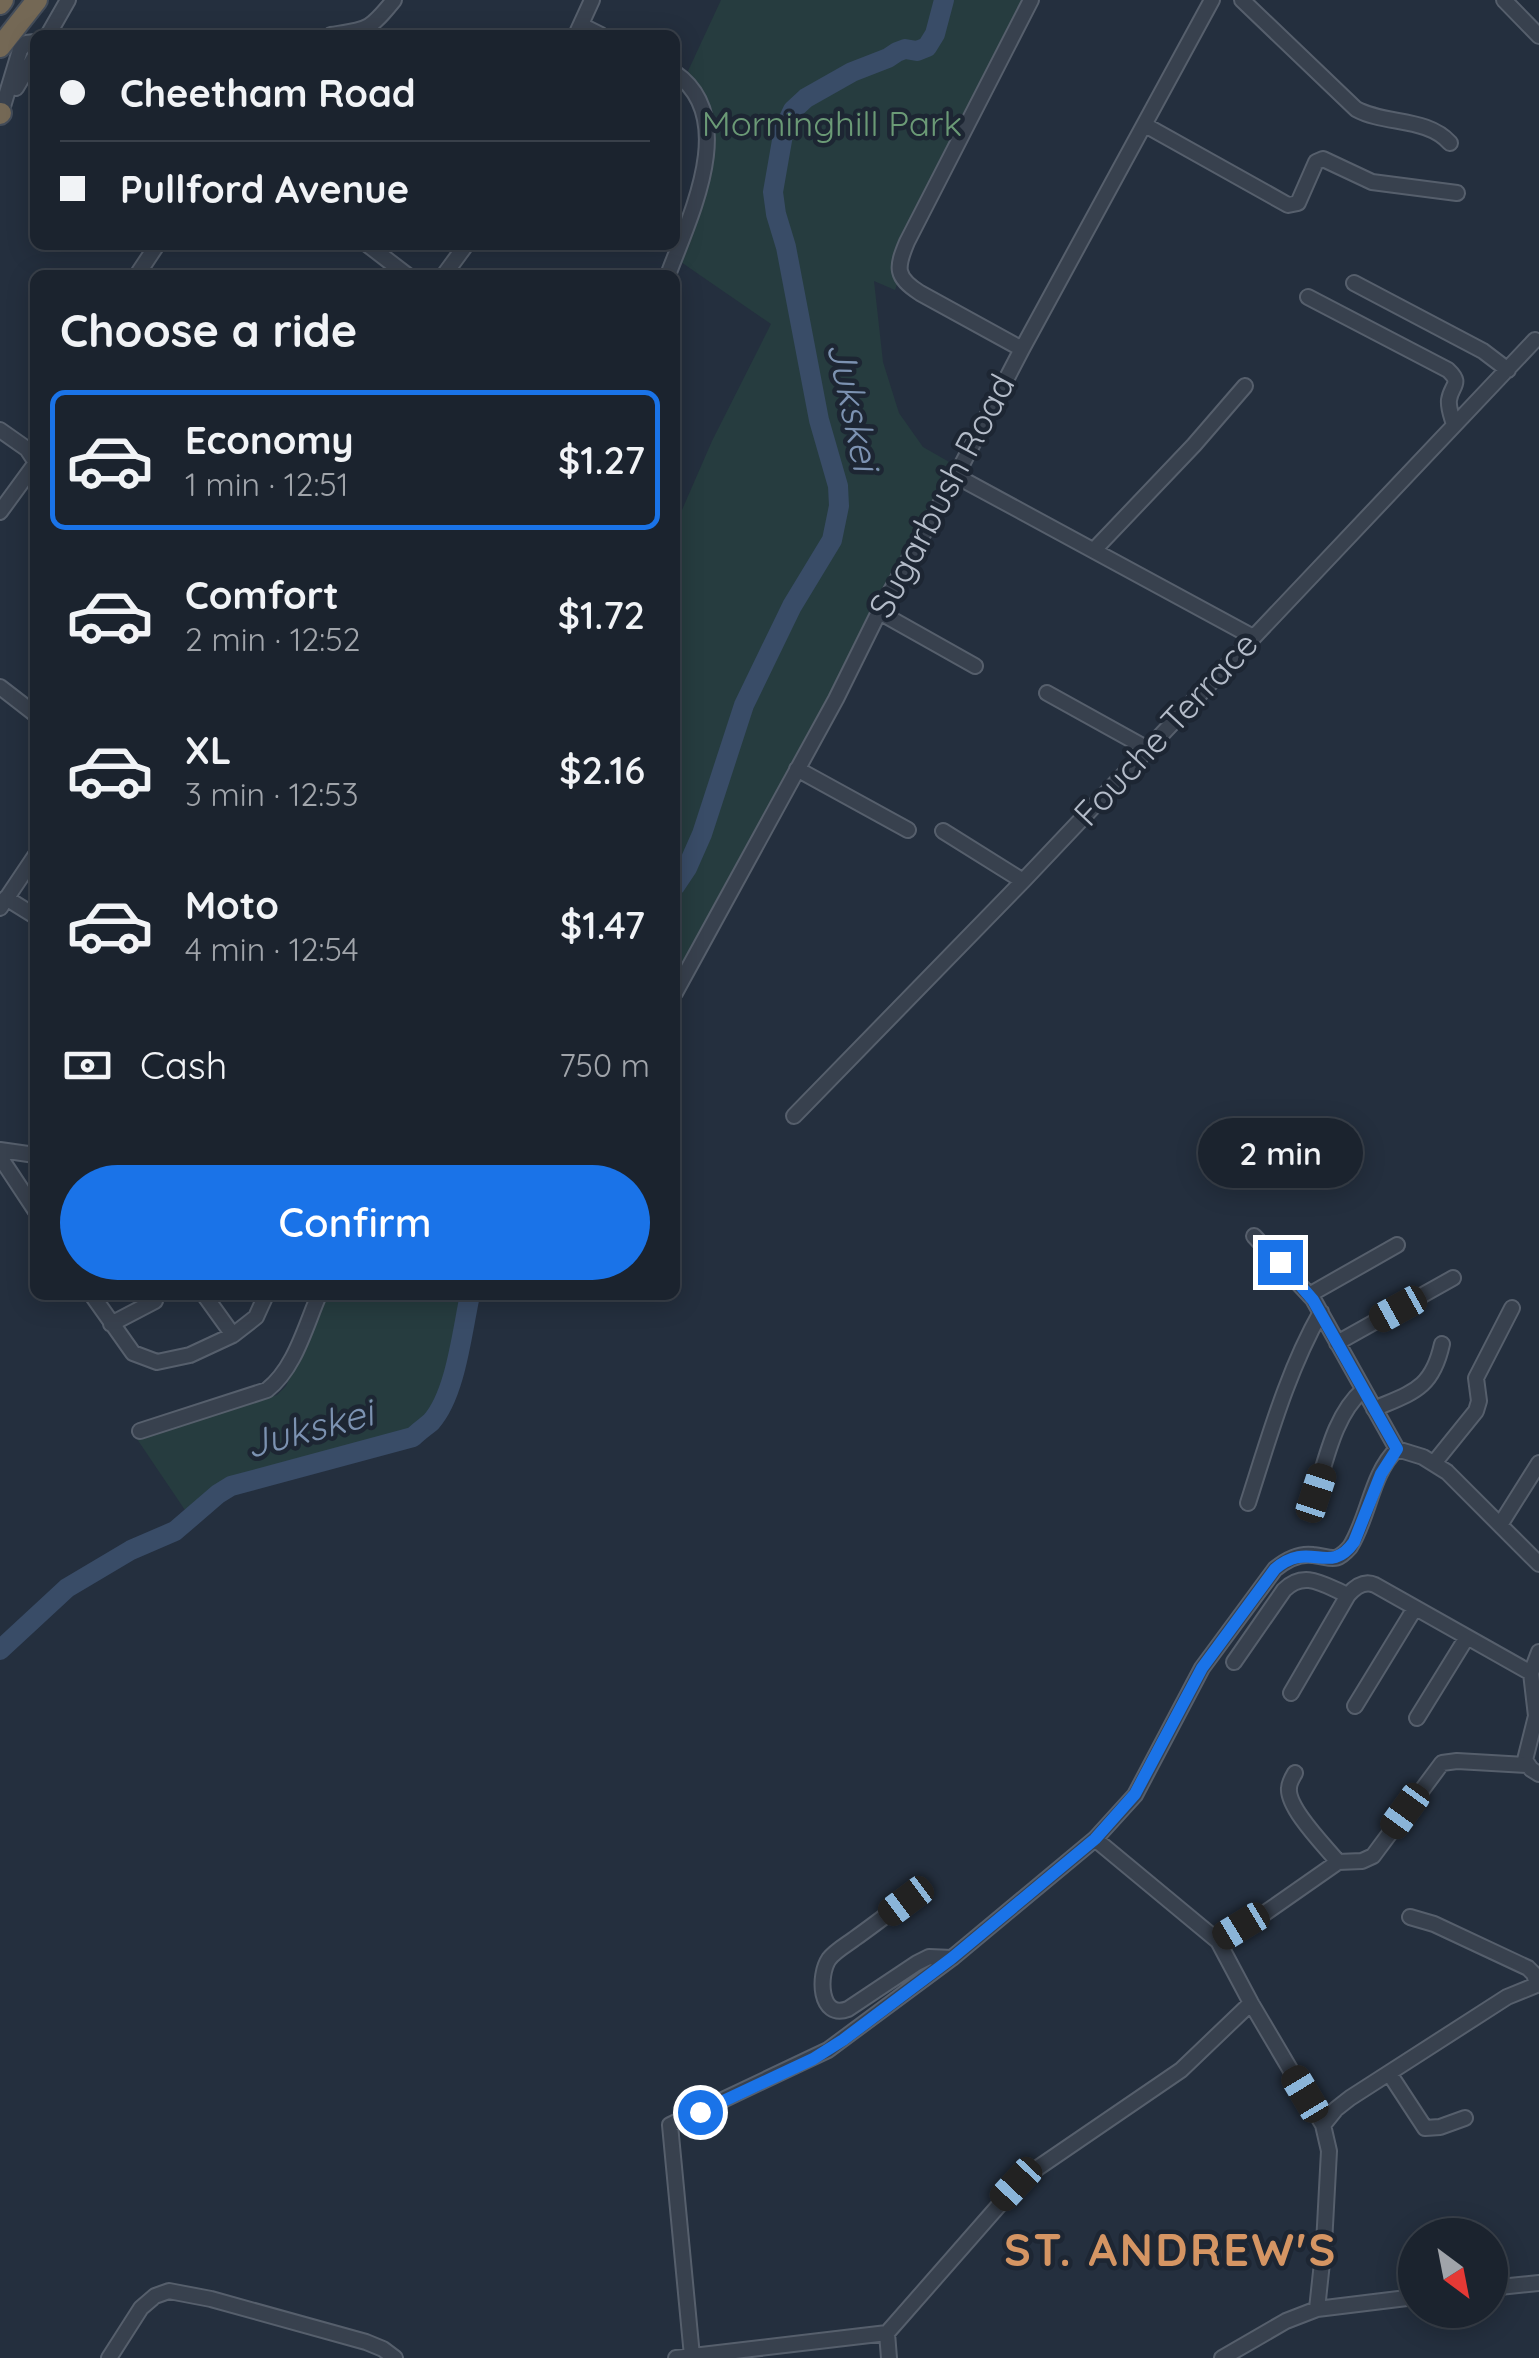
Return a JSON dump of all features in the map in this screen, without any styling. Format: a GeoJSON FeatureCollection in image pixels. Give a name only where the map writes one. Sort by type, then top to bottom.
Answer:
{"type":"FeatureCollection","features":[{"type":"Feature","properties":{"kind":"highway"},"geometry":{"type":"LineString","coordinates":[[0,47],[38,0]]}},
{"type":"Feature","properties":{"kind":"street"},"geometry":{"type":"LineString","coordinates":[[51,30],[68,0]]}},
{"type":"Feature","properties":{"kind":"street"},"geometry":{"type":"LineString","coordinates":[[364,30],[394,0]]}},
{"type":"Feature","properties":{"kind":"street"},"geometry":{"type":"LineString","coordinates":[[578,30],[592,0]]}},
{"type":"Feature","properties":{"kind":"street"},"geometry":{"type":"LineString","coordinates":[[1022,349],[920,293],[904,282],[899,268],[907,242],[1031,0]]}},
{"type":"Feature","properties":{"kind":"street","name":"Sugarbush Road"},"geometry":{"type":"LineString","coordinates":[[680,984],[1212,0]]}},
{"type":"Feature","properties":{"kind":"street"},"geometry":{"type":"LineString","coordinates":[[1242,0],[1356,108],[1367,115],[1436,131],[1450,142]]}},
{"type":"Feature","properties":{"kind":"street"},"geometry":{"type":"LineString","coordinates":[[1504,0],[1539,36]]}},
{"type":"Feature","properties":{"kind":"street"},"geometry":{"type":"LineString","coordinates":[[0,114],[20,50],[30,43]]}},
{"type":"Feature","properties":{"kind":"street"},"geometry":{"type":"LineString","coordinates":[[0,114],[30,64]]}},
{"type":"Feature","properties":{"kind":"street"},"geometry":{"type":"LineString","coordinates":[[680,77],[702,107],[707,143],[697,195],[680,242]]}},
{"type":"Feature","properties":{"kind":"street"},"geometry":{"type":"LineString","coordinates":[[1145,125],[1288,206],[1302,198],[1320,160],[1372,182],[1457,193]]}},
{"type":"Feature","properties":{"kind":"street"},"geometry":{"type":"LineString","coordinates":[[374,250],[400,270]]}},
{"type":"Feature","properties":{"kind":"street"},"geometry":{"type":"LineString","coordinates":[[1354,282],[1483,351],[1508,370]]}},
{"type":"Feature","properties":{"kind":"street"},"geometry":{"type":"LineString","coordinates":[[1308,296],[1455,376],[1448,404],[1454,425]]}},
{"type":"Feature","properties":{"kind":"street","name":"Fouche Terrace"},"geometry":{"type":"LineString","coordinates":[[794,1116],[1023,881],[1535,340]]}},
{"type":"Feature","properties":{"kind":"street"},"geometry":{"type":"LineString","coordinates":[[1094,550],[1245,386]]}},
{"type":"Feature","properties":{"kind":"street"},"geometry":{"type":"LineString","coordinates":[[0,430],[30,453]]}},
{"type":"Feature","properties":{"kind":"street"},"geometry":{"type":"LineString","coordinates":[[0,512],[30,469]]}},
{"type":"Feature","properties":{"kind":"street"},"geometry":{"type":"LineString","coordinates":[[956,476],[1253,637]]}},
{"type":"Feature","properties":{"kind":"street"},"geometry":{"type":"LineString","coordinates":[[879,612],[975,666]]}},
{"type":"Feature","properties":{"kind":"street"},"geometry":{"type":"LineString","coordinates":[[0,687],[30,710]]}},
{"type":"Feature","properties":{"kind":"street"},"geometry":{"type":"LineString","coordinates":[[1046,693],[1148,749]]}},
{"type":"Feature","properties":{"kind":"street"},"geometry":{"type":"LineString","coordinates":[[797,769],[908,830]]}},
{"type":"Feature","properties":{"kind":"street"},"geometry":{"type":"LineString","coordinates":[[942,832],[1023,881]]}},
{"type":"Feature","properties":{"kind":"street"},"geometry":{"type":"LineString","coordinates":[[30,863],[3,903],[30,914]]}},
{"type":"Feature","properties":{"kind":"street"},"geometry":{"type":"LineString","coordinates":[[0,1153],[30,1155]]}},
{"type":"Feature","properties":{"kind":"street"},"geometry":{"type":"LineString","coordinates":[[0,1153],[30,1202]]}},
{"type":"Feature","properties":{"kind":"street"},"geometry":{"type":"LineString","coordinates":[[1254,1236],[1309,1294],[1397,1449],[1434,1463],[1455,1478],[1539,1564]]}},
{"type":"Feature","properties":{"kind":"street"},"geometry":{"type":"LineString","coordinates":[[1309,1294],[1397,1245]]}},
{"type":"Feature","properties":{"kind":"street"},"geometry":{"type":"LineString","coordinates":[[1338,1343],[1453,1278]]}},
{"type":"Feature","properties":{"kind":"street"},"geometry":{"type":"LineString","coordinates":[[95,1300],[133,1353],[158,1362],[190,1355],[232,1335],[256,1317],[264,1300]]}},
{"type":"Feature","properties":{"kind":"street"},"geometry":{"type":"LineString","coordinates":[[208,1300],[232,1335]]}},
{"type":"Feature","properties":{"kind":"street"},"geometry":{"type":"LineString","coordinates":[[140,1431],[256,1394],[276,1382],[292,1357],[316,1300]]}},
{"type":"Feature","properties":{"kind":"street"},"geometry":{"type":"LineString","coordinates":[[111,1324],[155,1301]]}},
{"type":"Feature","properties":{"kind":"street"},"geometry":{"type":"LineString","coordinates":[[1434,1463],[1476,1411],[1476,1378],[1512,1308]]}},
{"type":"Feature","properties":{"kind":"street"},"geometry":{"type":"LineString","coordinates":[[1248,1502],[1287,1384],[1320,1312]]}},
{"type":"Feature","properties":{"kind":"street"},"geometry":{"type":"LineString","coordinates":[[1374,1409],[1422,1385],[1437,1364],[1442,1344]]}},
{"type":"Feature","properties":{"kind":"street"},"geometry":{"type":"LineString","coordinates":[[1312,1504],[1346,1410],[1364,1390]]}},
{"type":"Feature","properties":{"kind":"street"},"geometry":{"type":"LineString","coordinates":[[1251,2003],[1181,2070],[1016,2184],[886,2333],[684,2357],[670,2126],[828,2050],[952,1958],[1095,1839],[1135,1794],[1202,1668],[1275,1569],[1301,1556],[1328,1560],[1343,1555],[1354,1542],[1381,1474],[1397,1449]]}},
{"type":"Feature","properties":{"kind":"street"},"geometry":{"type":"LineString","coordinates":[[1500,1525],[1539,1463]]}},
{"type":"Feature","properties":{"kind":"street"},"geometry":{"type":"LineString","coordinates":[[1234,1662],[1294,1580],[1311,1580],[1348,1596]]}},
{"type":"Feature","properties":{"kind":"street"},"geometry":{"type":"LineString","coordinates":[[1292,1693],[1348,1596],[1362,1584],[1370,1583],[1531,1672]]}},
{"type":"Feature","properties":{"kind":"street"},"geometry":{"type":"LineString","coordinates":[[1355,1706],[1416,1608]]}},
{"type":"Feature","properties":{"kind":"street"},"geometry":{"type":"LineString","coordinates":[[1417,1718],[1467,1637]]}},
{"type":"Feature","properties":{"kind":"street"},"geometry":{"type":"LineString","coordinates":[[1533,1769],[1525,1756],[1536,1716],[1531,1672],[1539,1652]]}},
{"type":"Feature","properties":{"kind":"street"},"geometry":{"type":"LineString","coordinates":[[1218,1940],[1279,1904],[1338,1862],[1362,1861],[1372,1856],[1442,1764],[1456,1761],[1533,1769]]}},
{"type":"Feature","properties":{"kind":"street"},"geometry":{"type":"LineString","coordinates":[[1295,1773],[1288,1785],[1295,1808],[1338,1862]]}},
{"type":"Feature","properties":{"kind":"street"},"geometry":{"type":"LineString","coordinates":[[1095,1839],[1218,1940],[1323,2125],[1329,2150],[1317,2308]]}},
{"type":"Feature","properties":{"kind":"street"},"geometry":{"type":"LineString","coordinates":[[906,1901],[830,1957],[824,1971],[827,2004],[840,2012],[929,1957],[952,1958]]}},
{"type":"Feature","properties":{"kind":"street"},"geometry":{"type":"LineString","coordinates":[[1323,2125],[1350,2098],[1508,1997],[1538,1984],[1528,1968],[1410,1916]]}},
{"type":"Feature","properties":{"kind":"street"},"geometry":{"type":"LineString","coordinates":[[1389,2073],[1424,2128],[1464,2118]]}},
{"type":"Feature","properties":{"kind":"street"},"geometry":{"type":"LineString","coordinates":[[1508,2286],[1539,2283]]}},
{"type":"Feature","properties":{"kind":"street"},"geometry":{"type":"LineString","coordinates":[[109,2358],[141,2308],[163,2292],[178,2291],[366,2342],[395,2358]]}},
{"type":"Feature","properties":{"kind":"street"},"geometry":{"type":"LineString","coordinates":[[1222,2358],[1317,2308],[1398,2299]]}},
{"type":"Feature","properties":{"kind":"street"},"geometry":{"type":"LineString","coordinates":[[886,2333],[889,2358]]}},
{"type":"Feature","properties":{"kind":"green space","name":"Morninghill Park"},"geometry":{"type":"Polygon","coordinates":[[[721,0],[1034,0],[912,242],[895,290],[874,281],[883,362],[899,413],[923,447],[965,471],[680,993],[680,515],[771,324],[678,260],[701,196],[708,114],[699,86],[688,71],[721,0]]]}},
{"type":"Feature","properties":{"kind":"green space"},"geometry":{"type":"Polygon","coordinates":[[[326,1300],[469,1300],[450,1385],[432,1421],[413,1437],[231,1486],[191,1519],[137,1439],[277,1395],[286,1386],[326,1300]]]}},
{"type":"Feature","properties":{"kind":"waterway","name":"Jukskei"},"geometry":{"type":"LineString","coordinates":[[680,878],[702,834],[744,705],[792,606],[832,540],[839,506],[838,486],[819,420],[786,247],[776,214],[773,192],[784,129],[793,110],[806,98],[897,52],[927,47],[935,34],[944,0]]}},
{"type":"Feature","properties":{"kind":"waterway","name":"Jukskei"},"geometry":{"type":"LineString","coordinates":[[0,1650],[67,1588],[131,1550],[175,1531],[231,1486],[413,1437],[431,1422],[447,1395],[469,1300]]}},
{"type":"Feature","properties":{"kind":"district","name":"ST. ANDREW'S"},"geometry":{"type":"Point","coordinates":[1171,2250]}},
{"type":"Feature","properties":{"kind":"route"},"geometry":{"type":"LineString","coordinates":[[700,2112],[813,2059],[843,2040],[952,1958],[1095,1839],[1135,1794],[1202,1668],[1275,1569],[1292,1558],[1314,1555],[1328,1560],[1348,1551],[1381,1474],[1397,1449],[1313,1300],[1280,1262]]}}]}
